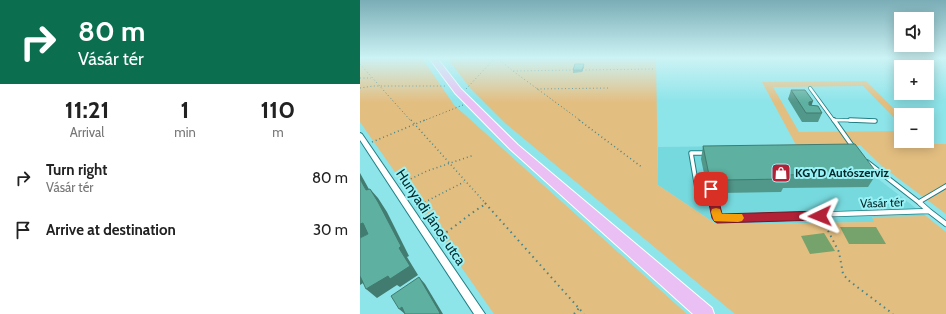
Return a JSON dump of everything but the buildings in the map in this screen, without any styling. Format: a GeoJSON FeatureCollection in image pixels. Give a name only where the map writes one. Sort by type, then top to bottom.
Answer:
{"type":"FeatureCollection","features":[{"type":"Feature","properties":{"kind":"main road"},"geometry":{"type":"LineString","coordinates":[[444,73],[462,94],[514,147],[706,314]]}},
{"type":"Feature","properties":{"kind":"street","name":"Hunyadi János utca"},"geometry":{"type":"LineString","coordinates":[[360,135],[432,240],[480,314]]}},
{"type":"Feature","properties":{"kind":"lane"},"geometry":{"type":"LineString","coordinates":[[810,88],[857,152]]}},
{"type":"Feature","properties":{"kind":"lane"},"geometry":{"type":"LineString","coordinates":[[809,96],[816,96]]}},
{"type":"Feature","properties":{"kind":"lane"},"geometry":{"type":"LineString","coordinates":[[822,113],[828,113]]}},
{"type":"Feature","properties":{"kind":"lane"},"geometry":{"type":"LineString","coordinates":[[834,120],[875,121]]}},
{"type":"Feature","properties":{"kind":"lane"},"geometry":{"type":"LineString","coordinates":[[712,194],[698,194],[692,153],[715,153]]}},
{"type":"Feature","properties":{"kind":"lane","name":"Vásár tér"},"geometry":{"type":"LineString","coordinates":[[864,160],[946,224]]}},
{"type":"Feature","properties":{"kind":"lane","name":"Vásár tér"},"geometry":{"type":"LineString","coordinates":[[919,202],[946,186]]}},
{"type":"Feature","properties":{"kind":"lane","name":"Vásár tér"},"geometry":{"type":"LineString","coordinates":[[711,189],[717,218],[820,216],[928,211]]}},
{"type":"Feature","properties":{"kind":"path"},"geometry":{"type":"LineString","coordinates":[[367,73],[413,125],[450,163],[465,182],[584,314]]}},
{"type":"Feature","properties":{"kind":"path"},"geometry":{"type":"LineString","coordinates":[[366,144],[413,125],[462,94],[481,73]]}},
{"type":"Feature","properties":{"kind":"path"},"geometry":{"type":"LineString","coordinates":[[515,73],[643,168]]}},
{"type":"Feature","properties":{"kind":"path"},"geometry":{"type":"LineString","coordinates":[[360,78],[371,78]]}},
{"type":"Feature","properties":{"kind":"path"},"geometry":{"type":"LineString","coordinates":[[360,88],[370,86],[393,87],[438,84],[462,94]]}},
{"type":"Feature","properties":{"kind":"path"},"geometry":{"type":"LineString","coordinates":[[537,89],[608,88]]}},
{"type":"Feature","properties":{"kind":"path"},"geometry":{"type":"LineString","coordinates":[[395,186],[427,171],[474,155]]}},
{"type":"Feature","properties":{"kind":"path"},"geometry":{"type":"LineString","coordinates":[[411,210],[465,182]]}},
{"type":"Feature","properties":{"kind":"path"},"geometry":{"type":"LineString","coordinates":[[432,240],[452,230],[472,212],[486,204]]}},
{"type":"Feature","properties":{"kind":"path"},"geometry":{"type":"LineString","coordinates":[[820,216],[839,252],[843,274],[848,280],[893,314]]}},
{"type":"Feature","properties":{"kind":"path"},"geometry":{"type":"LineString","coordinates":[[574,314],[579,308]]}},
{"type":"Feature","properties":{"kind":"shaded area"},"geometry":{"type":"Polygon","coordinates":[[[360,73],[432,73],[454,105],[687,314],[494,314],[360,122],[360,73]]]}},
{"type":"Feature","properties":{"kind":"shaded area"},"geometry":{"type":"Polygon","coordinates":[[[458,73],[656,73],[658,185],[716,224],[874,222],[872,217],[926,216],[946,232],[946,314],[735,314],[505,123],[470,88],[458,73]]]}},
{"type":"Feature","properties":{"kind":"shaded area"},"geometry":{"type":"Polygon","coordinates":[[[866,81],[894,109],[894,118],[863,86],[773,87],[799,132],[894,131],[894,148],[934,148],[934,144],[946,144],[946,214],[883,167],[860,145],[796,145],[762,82],[866,81]]]}},
{"type":"Feature","properties":{"kind":"shaded area"},"geometry":{"type":"Polygon","coordinates":[[[843,145],[868,171],[926,216],[872,217],[875,222],[716,224],[658,185],[658,147],[843,145]]]}},
{"type":"Feature","properties":{"kind":"shaded area"},"geometry":{"type":"Polygon","coordinates":[[[840,227],[876,227],[886,244],[849,244],[840,227]]]}},
{"type":"Feature","properties":{"kind":"shaded area"},"geometry":{"type":"Polygon","coordinates":[[[824,233],[835,251],[810,254],[801,236],[824,233]]]}},
{"type":"Feature","properties":{"kind":"slow traffic"},"geometry":{"type":"LineString","coordinates":[[716,212],[717,218],[738,218]]}},
{"type":"Feature","properties":{"kind":"place","name":"KGYD Autószerviz"},"geometry":{"type":"Point","coordinates":[781,173]}},
{"type":"Feature","properties":{"kind":"route"},"geometry":{"type":"LineString","coordinates":[[711,189],[717,218],[820,216]]}}]}
